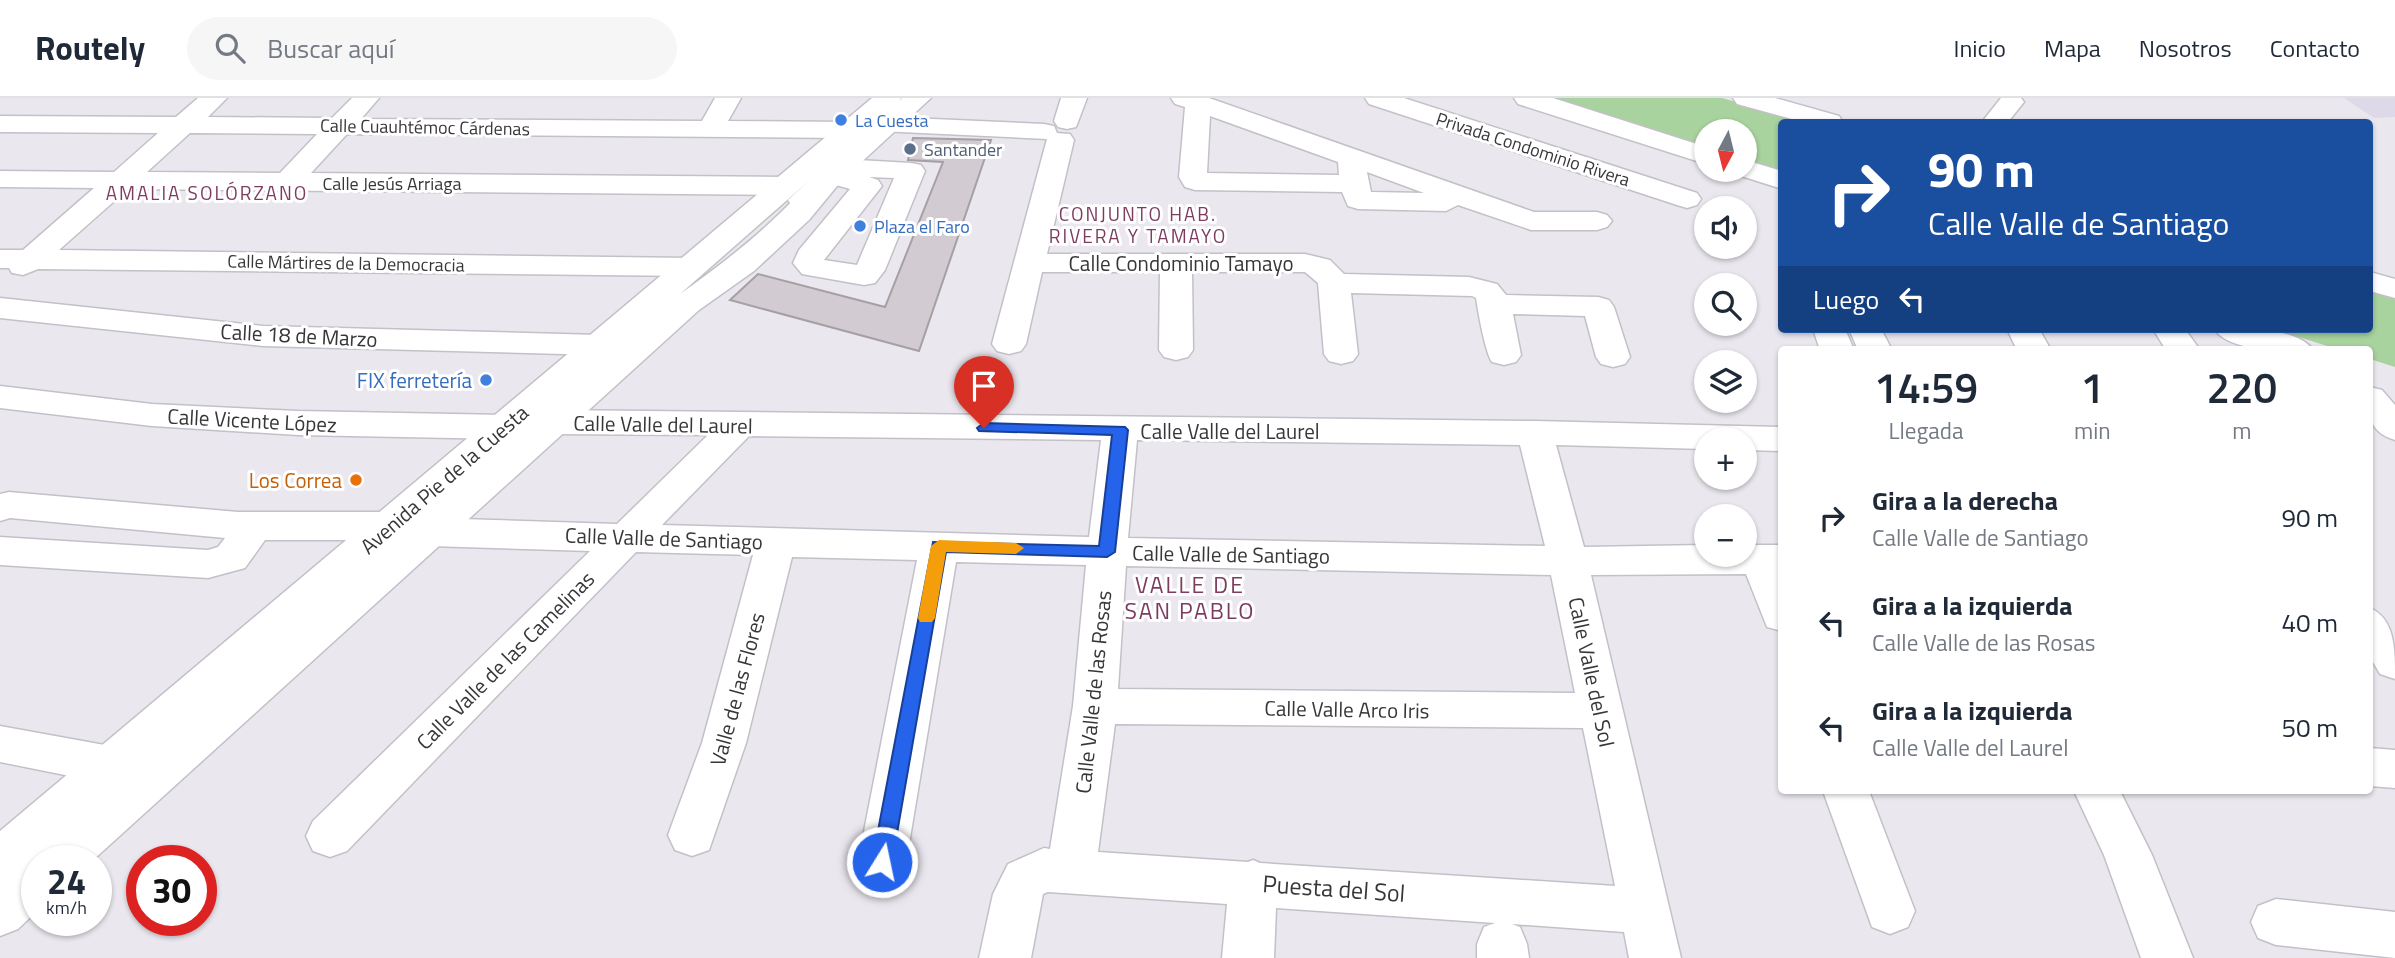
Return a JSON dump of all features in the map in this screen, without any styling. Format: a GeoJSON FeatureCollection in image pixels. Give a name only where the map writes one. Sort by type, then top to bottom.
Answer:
{"type":"FeatureCollection","features":[{"type":"Feature","properties":{"kind":"street"},"geometry":{"type":"LineString","coordinates":[[0,286],[15,259],[120,181],[214,98]]}},
{"type":"Feature","properties":{"kind":"street"},"geometry":{"type":"LineString","coordinates":[[286,183],[366,98]]}},
{"type":"Feature","properties":{"kind":"street"},"geometry":{"type":"LineString","coordinates":[[710,130],[728,98]]}},
{"type":"Feature","properties":{"kind":"street","name":"Avenida Pie de la Cuesta"},"geometry":{"type":"LineString","coordinates":[[17,873],[110,765],[409,529],[552,422],[783,186],[850,130],[890,114],[918,98]]}},
{"type":"Feature","properties":{"kind":"street","name":"Privada Condominio Rivera"},"geometry":{"type":"LineString","coordinates":[[1378,98],[1687,199]]}},
{"type":"Feature","properties":{"kind":"street"},"geometry":{"type":"LineString","coordinates":[[1527,98],[1694,152]]}},
{"type":"Feature","properties":{"kind":"street"},"geometry":{"type":"LineString","coordinates":[[1746,98],[1820,119]]}},
{"type":"Feature","properties":{"kind":"street"},"geometry":{"type":"LineString","coordinates":[[1191,100],[1352,171],[1202,183],[1195,181],[1191,100]]}},
{"type":"Feature","properties":{"kind":"street"},"geometry":{"type":"LineString","coordinates":[[890,114],[1047,124],[1030,263],[1009,344]]}},
{"type":"Feature","properties":{"kind":"street","name":"Avenida Pie de la Cuesta"},"geometry":{"type":"LineString","coordinates":[[409,529],[505,427],[598,345],[689,285],[743,264],[799,214],[890,114]]}},
{"type":"Feature","properties":{"kind":"street","name":"Calle Cuauhtémoc Cárdenas"},"geometry":{"type":"LineString","coordinates":[[0,124],[850,130]]}},
{"type":"Feature","properties":{"kind":"street"},"geometry":{"type":"LineString","coordinates":[[836,171],[911,171],[870,270],[864,275],[813,267],[808,263],[810,256],[869,186],[836,171]]}},
{"type":"Feature","properties":{"kind":"street"},"geometry":{"type":"LineString","coordinates":[[1352,171],[1356,197],[1364,202],[1474,202],[1539,223],[1597,221]]}},
{"type":"Feature","properties":{"kind":"street"},"geometry":{"type":"LineString","coordinates":[[1757,175],[1778,186]]}},
{"type":"Feature","properties":{"kind":"street","name":"Calle Jesús Arriaga"},"geometry":{"type":"LineString","coordinates":[[0,179],[783,186]]}},
{"type":"Feature","properties":{"kind":"street","name":"Calle Mártires de la Democracia"},"geometry":{"type":"LineString","coordinates":[[15,259],[689,285]]}},
{"type":"Feature","properties":{"kind":"street"},"geometry":{"type":"LineString","coordinates":[[1175,349],[1176,262]]}},
{"type":"Feature","properties":{"kind":"street","name":"Calle Condominio Tamayo"},"geometry":{"type":"LineString","coordinates":[[1030,263],[1305,263],[1324,268],[1334,283]]}},
{"type":"Feature","properties":{"kind":"street"},"geometry":{"type":"LineString","coordinates":[[2373,282],[2395,289]]}},
{"type":"Feature","properties":{"kind":"street"},"geometry":{"type":"LineString","coordinates":[[1341,354],[1334,283],[1476,287],[1488,292],[1504,355]]}},
{"type":"Feature","properties":{"kind":"street"},"geometry":{"type":"LineString","coordinates":[[1493,304],[1598,307],[1613,357]]}},
{"type":"Feature","properties":{"kind":"street","name":"Calle 18 de Marzo"},"geometry":{"type":"LineString","coordinates":[[0,308],[263,336],[598,345]]}},
{"type":"Feature","properties":{"kind":"street"},"geometry":{"type":"LineString","coordinates":[[2243,333],[2283,346]]}},
{"type":"Feature","properties":{"kind":"street"},"geometry":{"type":"LineString","coordinates":[[2373,375],[2395,383]]}},
{"type":"Feature","properties":{"kind":"street","name":"Calle Vicente López"},"geometry":{"type":"LineString","coordinates":[[0,397],[152,415],[298,423],[505,427]]}},
{"type":"Feature","properties":{"kind":"street"},"geometry":{"type":"LineString","coordinates":[[2373,402],[2395,428]]}},
{"type":"Feature","properties":{"kind":"street","name":"Calle Valle del Laurel"},"geometry":{"type":"LineString","coordinates":[[552,422],[1535,433],[1778,439]]}},
{"type":"Feature","properties":{"kind":"street","name":"Calle Valle de las Camelinas"},"geometry":{"type":"LineString","coordinates":[[330,836],[739,425]]}},
{"type":"Feature","properties":{"kind":"street","name":"Calle Valle de las Rosas"},"geometry":{"type":"LineString","coordinates":[[1005,958],[1018,894],[1048,875],[1095,706],[1120,430]]}},
{"type":"Feature","properties":{"kind":"street","name":"Calle Valle del Sol"},"geometry":{"type":"LineString","coordinates":[[1535,433],[1567,561],[1651,935]]}},
{"type":"Feature","properties":{"kind":"street","name":"Calle Valle de Santiago"},"geometry":{"type":"LineString","coordinates":[[0,508],[9,505],[238,526],[409,529],[1107,552],[1567,561],[1771,559]]}},
{"type":"Feature","properties":{"kind":"street"},"geometry":{"type":"LineString","coordinates":[[0,551],[208,564],[231,558],[247,538],[238,526]]}},
{"type":"Feature","properties":{"kind":"street"},"geometry":{"type":"LineString","coordinates":[[17,873],[353,583],[409,529]]}},
{"type":"Feature","properties":{"kind":"street","name":"Valle de las Flores"},"geometry":{"type":"LineString","coordinates":[[692,835],[724,743],[776,542]]}},
{"type":"Feature","properties":{"kind":"street"},"geometry":{"type":"LineString","coordinates":[[882,862],[939,546]]}},
{"type":"Feature","properties":{"kind":"street"},"geometry":{"type":"LineString","coordinates":[[1771,559],[1778,595]]}},
{"type":"Feature","properties":{"kind":"street","name":"Calle Valle Arco Iris"},"geometry":{"type":"LineString","coordinates":[[1095,706],[1600,711]]}},
{"type":"Feature","properties":{"kind":"street"},"geometry":{"type":"LineString","coordinates":[[0,744],[110,765]]}},
{"type":"Feature","properties":{"kind":"street"},"geometry":{"type":"LineString","coordinates":[[2373,767],[2395,769]]}},
{"type":"Feature","properties":{"kind":"street"},"geometry":{"type":"LineString","coordinates":[[1847,794],[1890,911]]}},
{"type":"Feature","properties":{"kind":"street"},"geometry":{"type":"LineString","coordinates":[[2098,794],[2128,855],[2167,958]]}},
{"type":"Feature","properties":{"kind":"street","name":"Puesta del Sol"},"geometry":{"type":"LineString","coordinates":[[1048,875],[1253,882],[1651,935]]}},
{"type":"Feature","properties":{"kind":"street"},"geometry":{"type":"LineString","coordinates":[[1248,958],[1253,882]]}},
{"type":"Feature","properties":{"kind":"street"},"geometry":{"type":"LineString","coordinates":[[2276,922],[2395,935]]}},
{"type":"Feature","properties":{"kind":"shaded area"},"geometry":{"type":"Polygon","coordinates":[[[2344,98],[2395,98],[2395,117],[2374,118],[2344,98]]]}},
{"type":"Feature","properties":{"kind":"green space"},"geometry":{"type":"Polygon","coordinates":[[[1538,98],[1722,98],[1796,119],[1778,119],[1778,173],[1757,167],[1757,119],[1694,119],[1694,147],[1538,98]]]}},
{"type":"Feature","properties":{"kind":"green space"},"geometry":{"type":"Polygon","coordinates":[[[2373,289],[2395,295],[2395,367],[2373,360],[2373,346],[2327,346],[2286,333],[2373,333],[2373,289]]]}},
{"type":"Feature","properties":{"kind":"building"},"geometry":{"type":"Polygon","coordinates":[[[913,138],[991,140],[919,351],[730,300],[758,274],[885,307],[943,162],[908,160],[913,138]]]}},
{"type":"Feature","properties":{"kind":"slow traffic"},"geometry":{"type":"LineString","coordinates":[[926,618],[939,546],[1016,548]]}},
{"type":"Feature","properties":{"kind":"place","name":"La Cuesta"},"geometry":{"type":"Point","coordinates":[841,120]}},
{"type":"Feature","properties":{"kind":"place","name":"Santander"},"geometry":{"type":"Point","coordinates":[910,149]}},
{"type":"Feature","properties":{"kind":"place","name":"Plaza el Faro"},"geometry":{"type":"Point","coordinates":[860,226]}},
{"type":"Feature","properties":{"kind":"place","name":"FIX ferretería"},"geometry":{"type":"Point","coordinates":[486,380]}},
{"type":"Feature","properties":{"kind":"place","name":"Los Correa"},"geometry":{"type":"Point","coordinates":[356,480]}},
{"type":"Feature","properties":{"kind":"district","name":"AMALIA SOLÓRZANO"},"geometry":{"type":"Point","coordinates":[207,192]}},
{"type":"Feature","properties":{"kind":"district","name":"CONJUNTO HAB. RIVERA Y TAMAYO"},"geometry":{"type":"Point","coordinates":[1138,224]}},
{"type":"Feature","properties":{"kind":"district","name":"VALLE DE SAN PABLO"},"geometry":{"type":"Point","coordinates":[1190,597]}},
{"type":"Feature","properties":{"kind":"route"},"geometry":{"type":"LineString","coordinates":[[882,862],[939,546],[1107,552],[1120,430],[984,428]]}}]}
